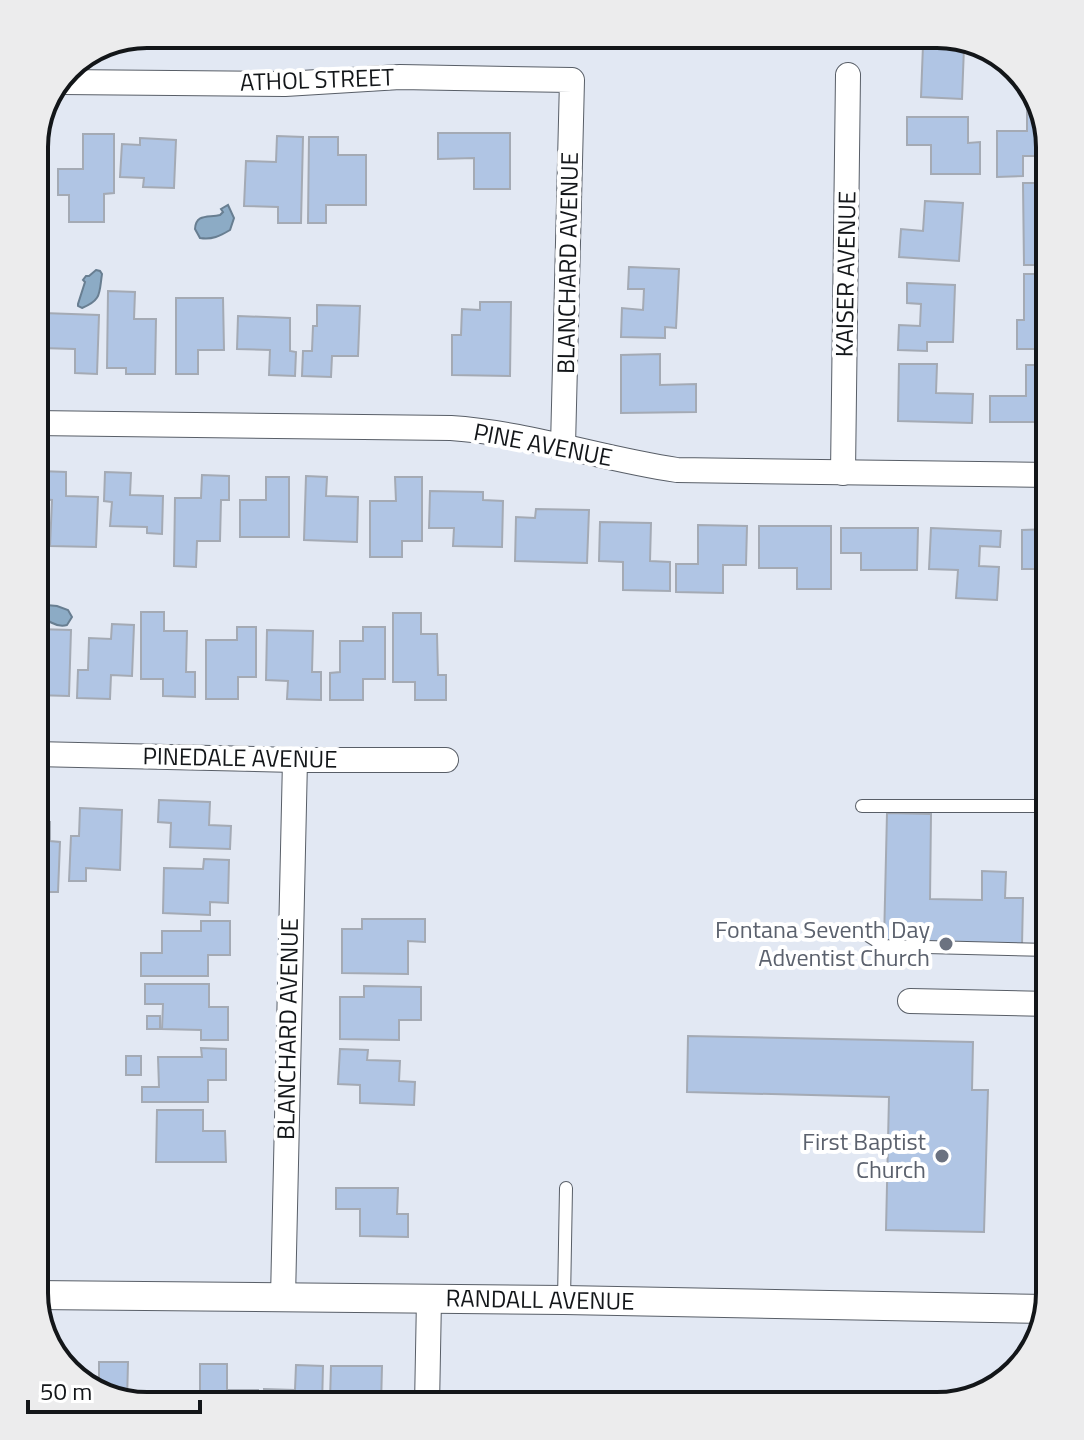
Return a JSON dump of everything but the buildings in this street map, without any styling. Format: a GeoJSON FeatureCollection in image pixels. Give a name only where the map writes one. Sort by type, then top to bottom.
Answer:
{"type":"FeatureCollection","features":[{"type":"Feature","properties":{"kind":"street","name":"KAISER AVENUE"},"geometry":{"type":"LineString","coordinates":[[843,473],[848,75]]}},
{"type":"Feature","properties":{"kind":"street","name":"ATHOL STREET"},"geometry":{"type":"LineString","coordinates":[[73,82],[285,84],[400,77],[572,80]]}},
{"type":"Feature","properties":{"kind":"street","name":"BLANCHARD AVENUE"},"geometry":{"type":"LineString","coordinates":[[563,446],[572,80]]}},
{"type":"Feature","properties":{"kind":"street","name":"PINE AVENUE"},"geometry":{"type":"LineString","coordinates":[[48,423],[451,428],[479,430],[677,470],[1036,475]]}},
{"type":"Feature","properties":{"kind":"street","name":"PINEDALE AVENUE"},"geometry":{"type":"LineString","coordinates":[[48,754],[446,760]]}},
{"type":"Feature","properties":{"kind":"street","name":"BLANCHARD AVENUE"},"geometry":{"type":"LineString","coordinates":[[283,1298],[295,760]]}},
{"type":"Feature","properties":{"kind":"street"},"geometry":{"type":"LineString","coordinates":[[910,1001],[1036,1004]]}},
{"type":"Feature","properties":{"kind":"street","name":"RANDALL AVENUE"},"geometry":{"type":"LineString","coordinates":[[48,1295],[429,1298],[1035,1309]]}},
{"type":"Feature","properties":{"kind":"street"},"geometry":{"type":"LineString","coordinates":[[427,1392],[429,1298]]}},
{"type":"Feature","properties":{"kind":"lane"},"geometry":{"type":"LineString","coordinates":[[862,806],[1036,806]]}},
{"type":"Feature","properties":{"kind":"lane"},"geometry":{"type":"LineString","coordinates":[[861,931],[885,946],[1036,950]]}},
{"type":"Feature","properties":{"kind":"lane"},"geometry":{"type":"LineString","coordinates":[[564,1300],[566,1188]]}},
{"type":"Feature","properties":{"kind":"water"},"geometry":{"type":"Polygon","coordinates":[[[228,205],[234,218],[230,230],[216,237],[200,238],[195,229],[198,220],[220,215],[223,212],[221,209],[228,205]]]}},
{"type":"Feature","properties":{"kind":"water"},"geometry":{"type":"Polygon","coordinates":[[[96,270],[102,274],[98,295],[82,308],[78,304],[83,280],[96,270]]]}},
{"type":"Feature","properties":{"kind":"water"},"geometry":{"type":"Polygon","coordinates":[[[48,605],[68,610],[72,617],[67,625],[48,620],[48,605]]]}},
{"type":"Feature","properties":{"kind":"place","name":"Fontana Seventh Day Adventist Church"},"geometry":{"type":"Point","coordinates":[946,944]}},
{"type":"Feature","properties":{"kind":"place","name":"First Baptist Church"},"geometry":{"type":"Point","coordinates":[942,1156]}}]}
